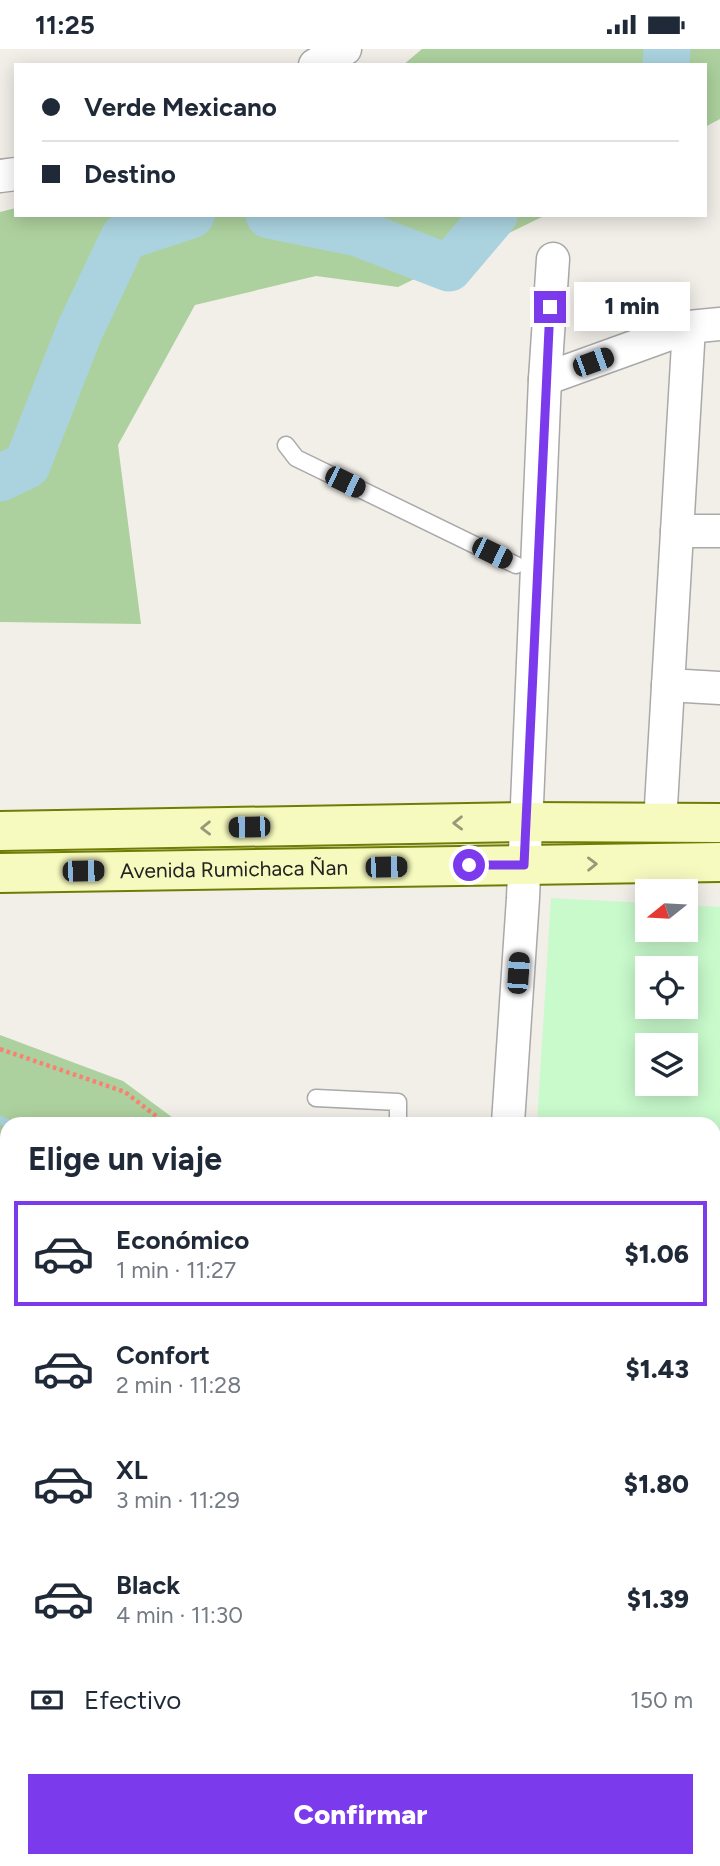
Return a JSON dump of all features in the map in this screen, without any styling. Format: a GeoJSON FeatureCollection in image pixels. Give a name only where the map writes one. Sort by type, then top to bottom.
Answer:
{"type":"FeatureCollection","features":[{"type":"Feature","properties":{"kind":"main road","name":"Avenida Rumichaca Ñan"},"geometry":{"type":"LineString","coordinates":[[0,831],[526,822],[720,823]]}},
{"type":"Feature","properties":{"kind":"main road","name":"Avenida Rumichaca Ñan"},"geometry":{"type":"LineString","coordinates":[[0,873],[720,862]]}},
{"type":"Feature","properties":{"kind":"street"},"geometry":{"type":"LineString","coordinates":[[319,63],[345,49]]}},
{"type":"Feature","properties":{"kind":"street"},"geometry":{"type":"LineString","coordinates":[[508,1117],[526,822],[526,570],[545,379],[553,259]]}},
{"type":"Feature","properties":{"kind":"street"},"geometry":{"type":"LineString","coordinates":[[545,379],[689,327],[720,324]]}},
{"type":"Feature","properties":{"kind":"street"},"geometry":{"type":"LineString","coordinates":[[660,823],[689,327]]}},
{"type":"Feature","properties":{"kind":"street"},"geometry":{"type":"LineString","coordinates":[[677,531],[720,531]]}},
{"type":"Feature","properties":{"kind":"street"},"geometry":{"type":"LineString","coordinates":[[668,685],[720,688]]}},
{"type":"Feature","properties":{"kind":"lane"},"geometry":{"type":"LineString","coordinates":[[286,445],[296,458],[526,570]]}},
{"type":"Feature","properties":{"kind":"lane"},"geometry":{"type":"LineString","coordinates":[[316,1098],[398,1102],[398,1117]]}},
{"type":"Feature","properties":{"kind":"path"},"geometry":{"type":"LineString","coordinates":[[0,1049],[125,1092],[157,1117]]}},
{"type":"Feature","properties":{"kind":"green space"},"geometry":{"type":"Polygon","coordinates":[[[422,49],[720,49],[720,119],[707,126],[707,63],[405,63],[422,49]]]}},
{"type":"Feature","properties":{"kind":"green space"},"geometry":{"type":"Polygon","coordinates":[[[14,208],[14,217],[542,217],[398,287],[316,276],[195,305],[118,445],[141,624],[0,622],[0,212],[14,208]]]}},
{"type":"Feature","properties":{"kind":"green space"},"geometry":{"type":"Polygon","coordinates":[[[551,898],[635,902],[635,942],[698,942],[698,906],[720,907],[720,1117],[537,1117],[551,898]]]}},
{"type":"Feature","properties":{"kind":"green space"},"geometry":{"type":"Polygon","coordinates":[[[0,1035],[123,1081],[172,1117],[0,1117],[0,1035]]]}},
{"type":"Feature","properties":{"kind":"waterway"},"geometry":{"type":"LineString","coordinates":[[666,63],[667,49]]}},
{"type":"Feature","properties":{"kind":"waterway"},"geometry":{"type":"LineString","coordinates":[[0,478],[27,465],[79,332],[124,237],[185,217]]}},
{"type":"Feature","properties":{"kind":"waterway"},"geometry":{"type":"LineString","coordinates":[[279,217],[358,233],[449,268],[492,217]]}},
{"type":"Feature","properties":{"kind":"route"},"geometry":{"type":"LineString","coordinates":[[469,865],[524,865],[550,307]]}}]}
